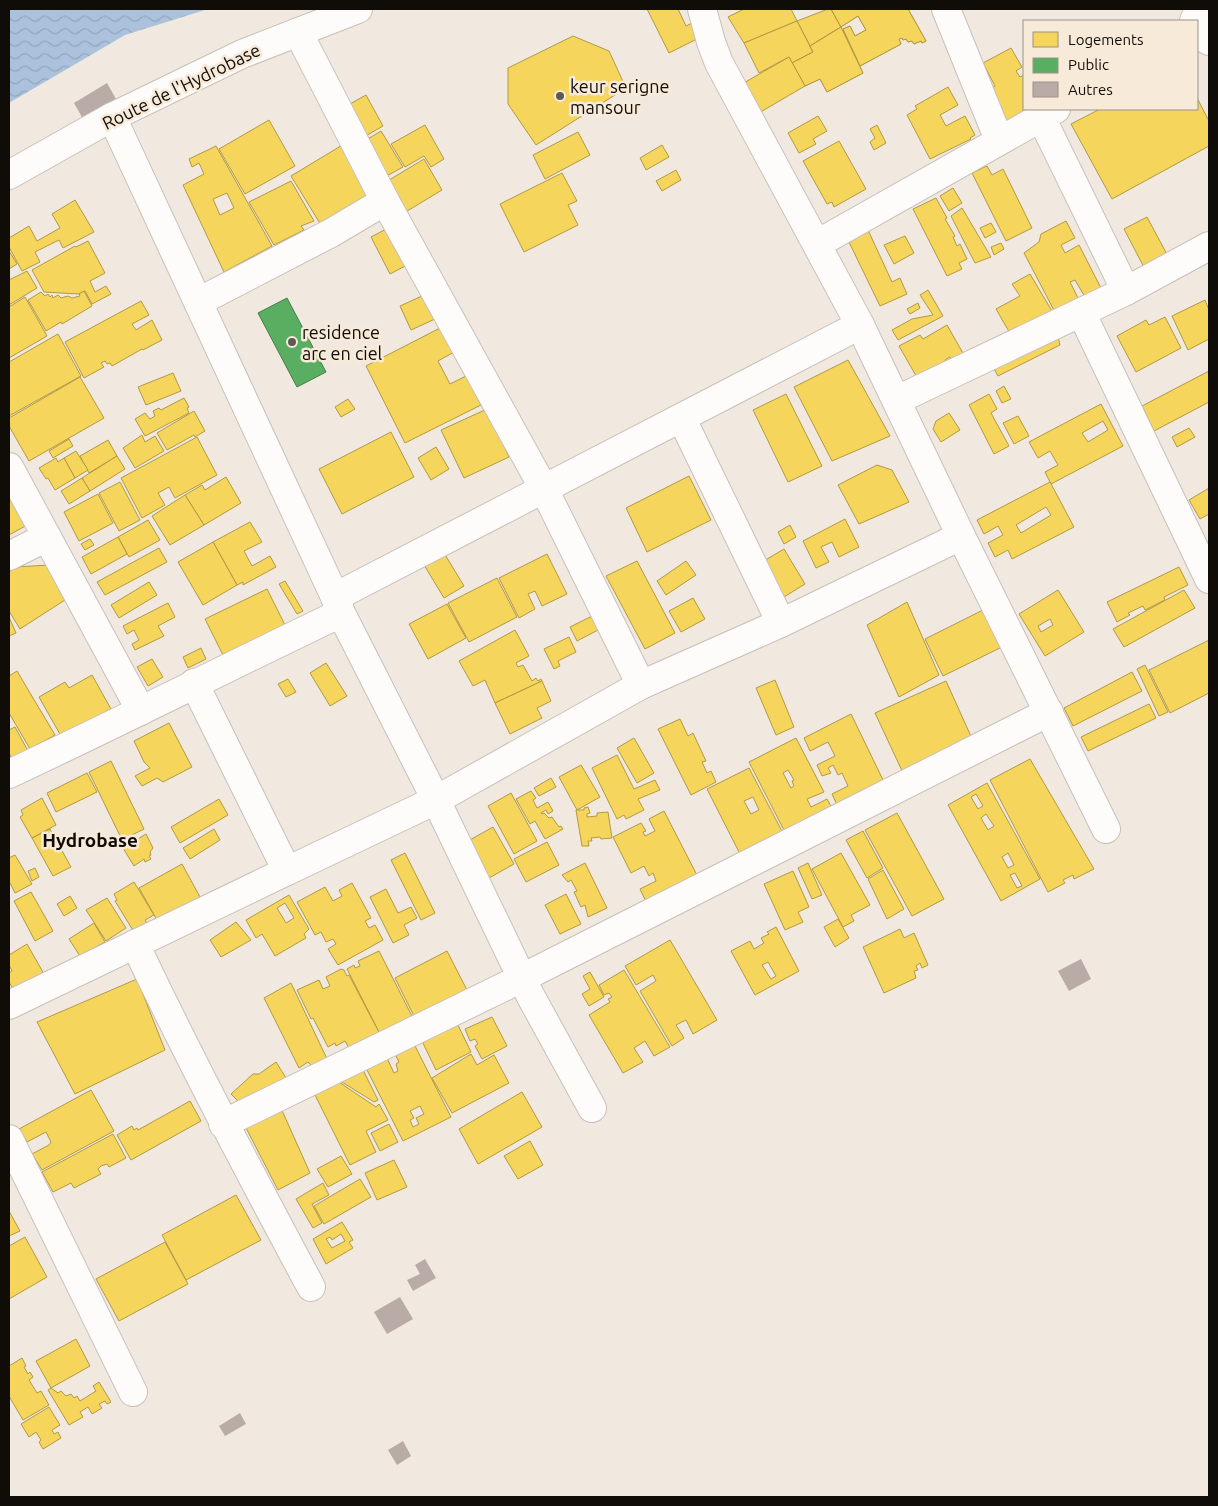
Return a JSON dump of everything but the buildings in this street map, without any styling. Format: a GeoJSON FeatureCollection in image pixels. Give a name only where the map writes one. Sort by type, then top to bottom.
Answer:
{"type":"FeatureCollection","features":[{"type":"Feature","properties":{"kind":"street","name":"Route de l'Hydrobase"},"geometry":{"type":"LineString","coordinates":[[9,175],[112,117],[242,54],[358,9]]}},
{"type":"Feature","properties":{"kind":"street"},"geometry":{"type":"LineString","coordinates":[[702,9],[719,64],[860,325],[961,536],[1106,829]]}},
{"type":"Feature","properties":{"kind":"street"},"geometry":{"type":"LineString","coordinates":[[946,9],[999,140]]}},
{"type":"Feature","properties":{"kind":"street"},"geometry":{"type":"LineString","coordinates":[[298,32],[385,201],[544,489],[641,685]]}},
{"type":"Feature","properties":{"kind":"street"},"geometry":{"type":"LineString","coordinates":[[1198,35],[1209,41]]}},
{"type":"Feature","properties":{"kind":"street"},"geometry":{"type":"LineString","coordinates":[[817,244],[1048,113],[1126,291]]}},
{"type":"Feature","properties":{"kind":"street"},"geometry":{"type":"LineString","coordinates":[[112,117],[338,605],[436,800],[522,978],[592,1108]]}},
{"type":"Feature","properties":{"kind":"street"},"geometry":{"type":"LineString","coordinates":[[198,302],[331,233],[385,201]]}},
{"type":"Feature","properties":{"kind":"street"},"geometry":{"type":"LineString","coordinates":[[897,400],[1126,291],[1209,246]]}},
{"type":"Feature","properties":{"kind":"street"},"geometry":{"type":"LineString","coordinates":[[1081,312],[1209,579]]}},
{"type":"Feature","properties":{"kind":"street"},"geometry":{"type":"LineString","coordinates":[[9,774],[141,711],[338,605],[544,489],[860,325]]}},
{"type":"Feature","properties":{"kind":"street"},"geometry":{"type":"LineString","coordinates":[[682,419],[781,623]]}},
{"type":"Feature","properties":{"kind":"street"},"geometry":{"type":"LineString","coordinates":[[9,467],[141,711]]}},
{"type":"Feature","properties":{"kind":"street"},"geometry":{"type":"LineString","coordinates":[[9,1005],[436,800],[641,685],[781,623],[961,536]]}},
{"type":"Feature","properties":{"kind":"street"},"geometry":{"type":"LineString","coordinates":[[9,556],[47,537]]}},
{"type":"Feature","properties":{"kind":"street"},"geometry":{"type":"LineString","coordinates":[[194,683],[287,871]]}},
{"type":"Feature","properties":{"kind":"street"},"geometry":{"type":"LineString","coordinates":[[224,1124],[522,978],[1049,712]]}},
{"type":"Feature","properties":{"kind":"street"},"geometry":{"type":"LineString","coordinates":[[135,944],[183,1045],[310,1287]]}},
{"type":"Feature","properties":{"kind":"street"},"geometry":{"type":"LineString","coordinates":[[9,1139],[134,1392]]}},
{"type":"Feature","properties":{"kind":"water"},"geometry":{"type":"Polygon","coordinates":[[[9,9],[208,9],[125,35],[9,103],[9,9]]]}},
{"type":"Feature","properties":{"kind":"place","name":"keur serigne mansour"},"geometry":{"type":"Point","coordinates":[560,96]}},
{"type":"Feature","properties":{"kind":"place","name":"residence arc en ciel"},"geometry":{"type":"Point","coordinates":[292,342]}},
{"type":"Feature","properties":{"kind":"district","name":"Hydrobase"},"geometry":{"type":"Point","coordinates":[90,840]}}]}
